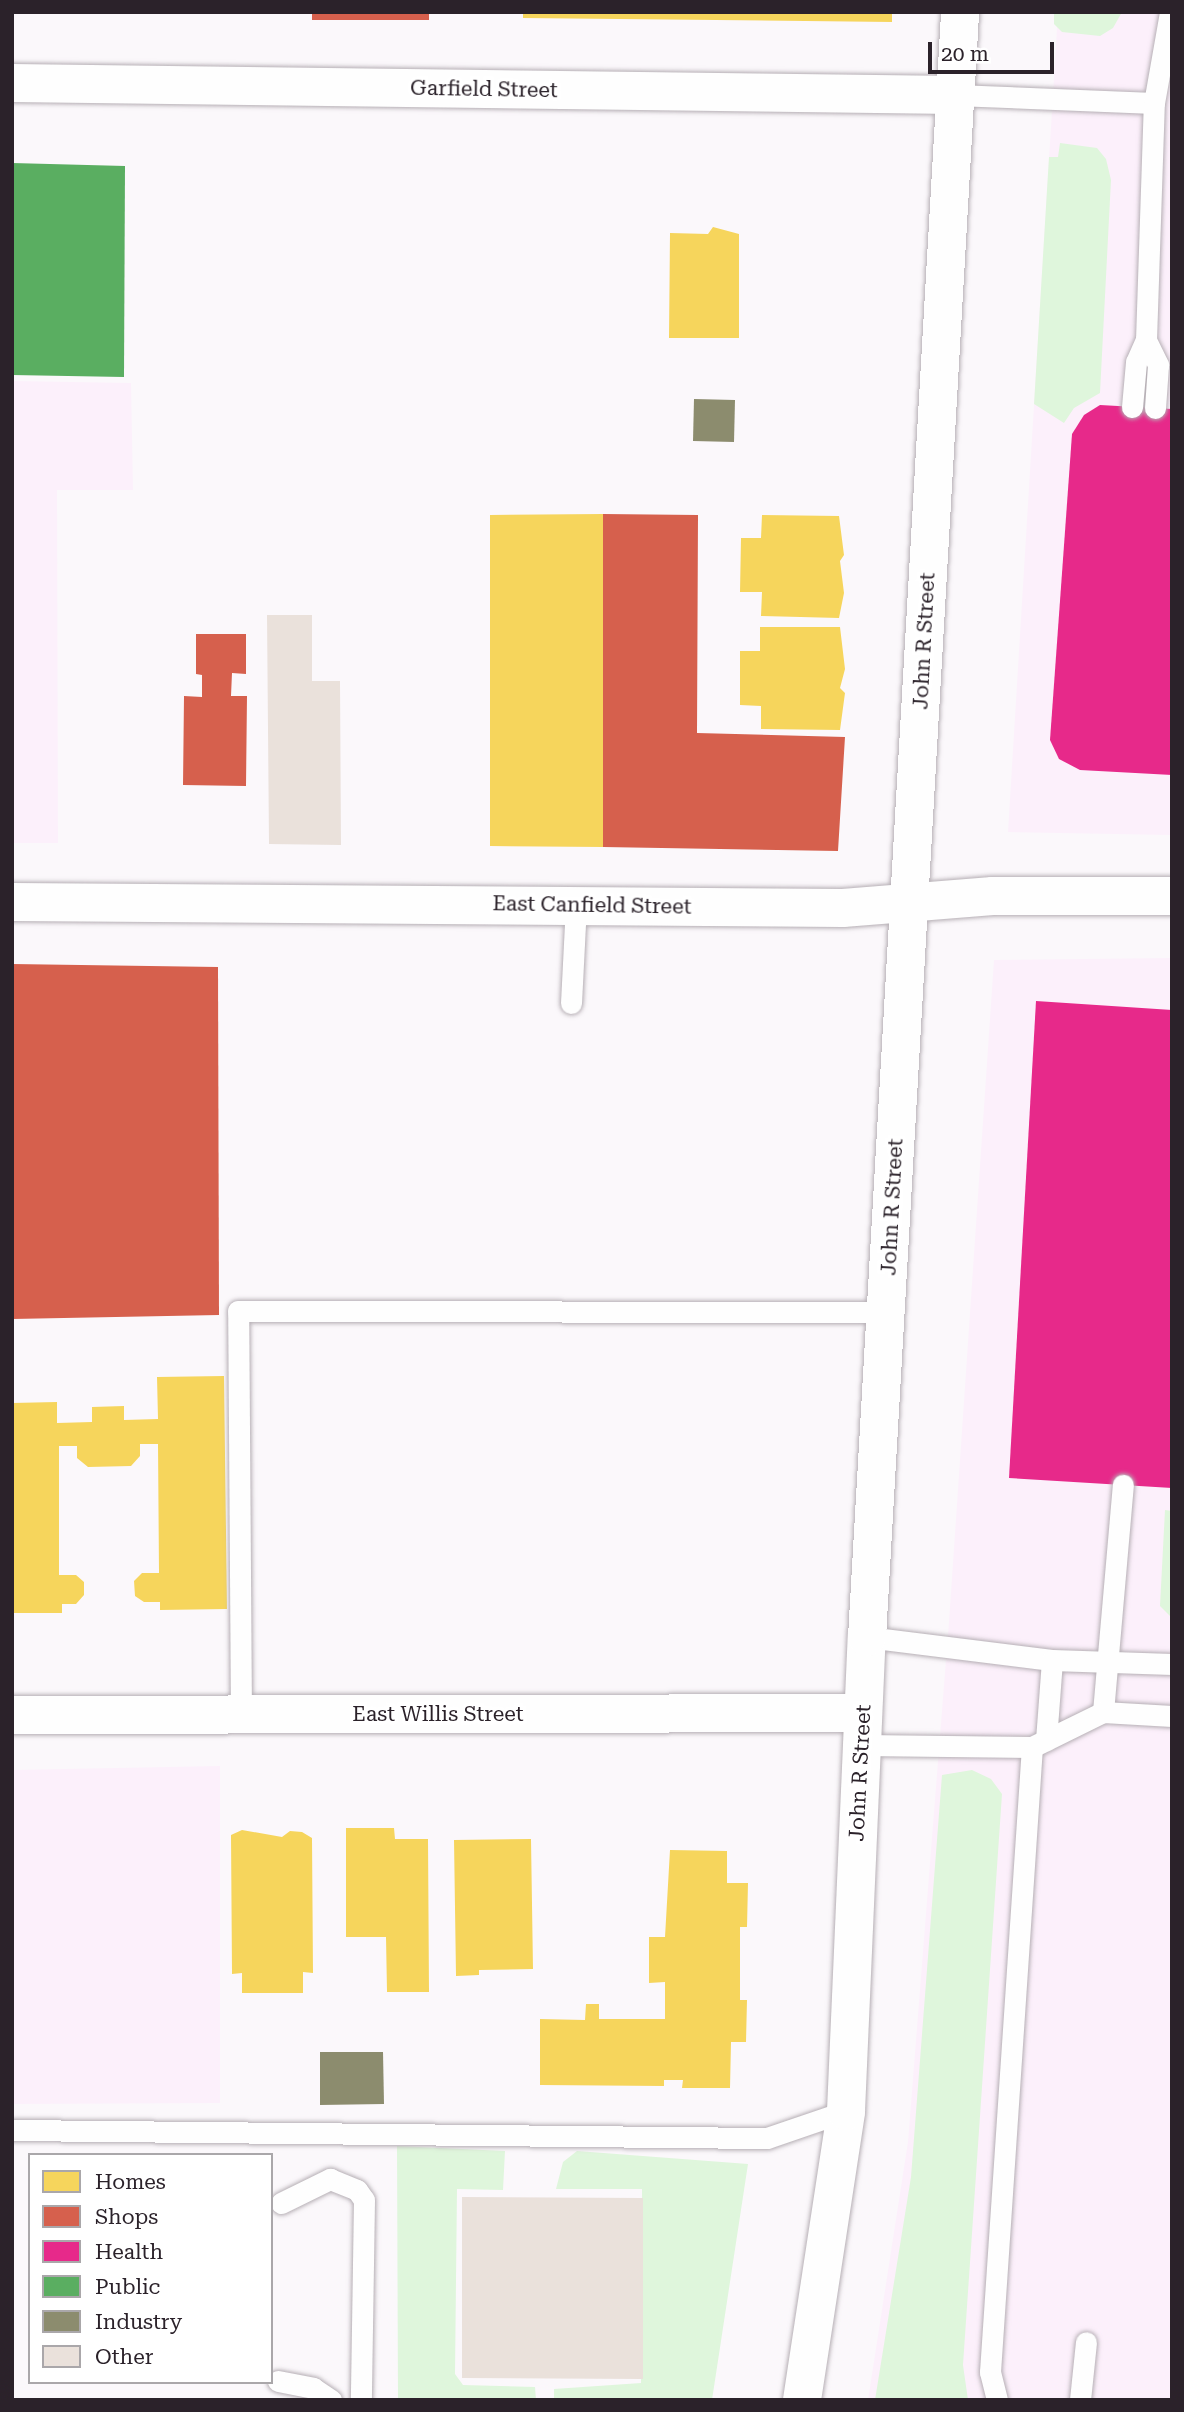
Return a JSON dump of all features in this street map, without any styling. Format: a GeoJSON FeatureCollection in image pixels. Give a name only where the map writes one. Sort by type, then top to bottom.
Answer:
{"type":"FeatureCollection","features":[{"type":"Feature","properties":{"kind":"street","name":"John R Street"},"geometry":{"type":"LineString","coordinates":[[802,2400],[846,2111],[862,1729],[960,12]]}},
{"type":"Feature","properties":{"kind":"street","name":"Garfield Street"},"geometry":{"type":"LineString","coordinates":[[12,83],[955,95]]}},
{"type":"Feature","properties":{"kind":"street","name":"East Canfield Street"},"geometry":{"type":"LineString","coordinates":[[12,902],[843,908],[993,896],[1172,896]]}},
{"type":"Feature","properties":{"kind":"street","name":"East Willis Street"},"geometry":{"type":"LineString","coordinates":[[12,1715],[241,1715],[862,1729]]}},
{"type":"Feature","properties":{"kind":"lane"},"geometry":{"type":"LineString","coordinates":[[1132,407],[1136,362],[1146,340],[1154,103],[1170,12]]}},
{"type":"Feature","properties":{"kind":"lane"},"geometry":{"type":"LineString","coordinates":[[955,95],[1154,103]]}},
{"type":"Feature","properties":{"kind":"lane"},"geometry":{"type":"LineString","coordinates":[[1146,340],[1158,365],[1156,408]]}},
{"type":"Feature","properties":{"kind":"lane"},"geometry":{"type":"LineString","coordinates":[[571,1003],[576,905]]}},
{"type":"Feature","properties":{"kind":"lane"},"geometry":{"type":"LineString","coordinates":[[241,1715],[238,1311],[886,1312]]}},
{"type":"Feature","properties":{"kind":"lane"},"geometry":{"type":"LineString","coordinates":[[1103,1712],[1123,1485]]}},
{"type":"Feature","properties":{"kind":"lane"},"geometry":{"type":"LineString","coordinates":[[867,1637],[1052,1660],[1172,1664]]}},
{"type":"Feature","properties":{"kind":"lane"},"geometry":{"type":"LineString","coordinates":[[997,2400],[990,2386],[990,2372],[1039,1744],[1052,1660]]}},
{"type":"Feature","properties":{"kind":"lane"},"geometry":{"type":"LineString","coordinates":[[862,1729],[1039,1744],[1103,1712],[1172,1716]]}},
{"type":"Feature","properties":{"kind":"lane"},"geometry":{"type":"LineString","coordinates":[[12,2130],[767,2138],[846,2111]]}},
{"type":"Feature","properties":{"kind":"lane"},"geometry":{"type":"LineString","coordinates":[[281,2203],[330,2179],[357,2190],[364,2200],[361,2400]]}},
{"type":"Feature","properties":{"kind":"lane"},"geometry":{"type":"LineString","coordinates":[[1080,2400],[1086,2342]]}},
{"type":"Feature","properties":{"kind":"lane"},"geometry":{"type":"LineString","coordinates":[[278,2381],[313,2388],[331,2400]]}},
{"type":"Feature","properties":{"kind":"shaded area"},"geometry":{"type":"Polygon","coordinates":[[[1058,12],[1172,12],[1172,835],[1008,832],[1058,12]]]}},
{"type":"Feature","properties":{"kind":"shaded area"},"geometry":{"type":"Polygon","coordinates":[[[12,381],[131,383],[133,490],[57,490],[58,843],[12,843],[12,381]]]}},
{"type":"Feature","properties":{"kind":"shaded area"},"geometry":{"type":"Polygon","coordinates":[[[1172,958],[1172,2400],[868,2400],[908,2142],[949,1622],[994,960],[1172,958]]]}},
{"type":"Feature","properties":{"kind":"shaded area"},"geometry":{"type":"Polygon","coordinates":[[[220,1766],[220,2103],[12,2104],[12,1770],[220,1766]]]}},
{"type":"Feature","properties":{"kind":"green space"},"geometry":{"type":"Polygon","coordinates":[[[1054,12],[1122,12],[1113,28],[1100,36],[1062,32],[1054,24],[1054,12]]]}},
{"type":"Feature","properties":{"kind":"green space"},"geometry":{"type":"Polygon","coordinates":[[[1060,143],[1097,148],[1106,159],[1111,180],[1100,393],[1074,408],[1064,423],[1034,404],[1049,157],[1058,157],[1060,143]]]}},
{"type":"Feature","properties":{"kind":"green space"},"geometry":{"type":"Polygon","coordinates":[[[1165,1510],[1172,1511],[1172,1618],[1160,1606],[1165,1510]]]}},
{"type":"Feature","properties":{"kind":"green space"},"geometry":{"type":"Polygon","coordinates":[[[972,1770],[991,1779],[1002,1794],[963,2365],[968,2400],[875,2400],[911,2177],[942,1775],[972,1770]]]}},
{"type":"Feature","properties":{"kind":"green space"},"geometry":{"type":"Polygon","coordinates":[[[397,2146],[505,2151],[503,2190],[457,2189],[455,2374],[463,2385],[535,2387],[536,2400],[398,2400],[397,2146]]]}},
{"type":"Feature","properties":{"kind":"green space"},"geometry":{"type":"Polygon","coordinates":[[[577,2151],[748,2164],[712,2400],[554,2400],[554,2389],[641,2383],[642,2189],[556,2189],[563,2162],[577,2151]]]}},
{"type":"Feature","properties":{"kind":"building: Homes"},"geometry":{"type":"Polygon","coordinates":[[[523,12],[892,12],[892,22],[523,18],[523,12]]]}},
{"type":"Feature","properties":{"kind":"building: Homes"},"geometry":{"type":"Polygon","coordinates":[[[713,227],[739,234],[739,338],[669,338],[670,233],[708,234],[713,227]]]}},
{"type":"Feature","properties":{"kind":"building: Homes"},"geometry":{"type":"Polygon","coordinates":[[[603,514],[603,847],[490,846],[490,515],[603,514]]]}},
{"type":"Feature","properties":{"kind":"building: Homes"},"geometry":{"type":"Polygon","coordinates":[[[762,515],[839,516],[844,555],[840,561],[844,593],[839,618],[761,616],[762,592],[740,592],[741,538],[761,538],[762,515]]]}},
{"type":"Feature","properties":{"kind":"building: Homes"},"geometry":{"type":"Polygon","coordinates":[[[760,627],[840,627],[845,669],[840,688],[845,693],[840,730],[761,729],[761,706],[740,705],[740,651],[760,651],[760,627]]]}},
{"type":"Feature","properties":{"kind":"building: Homes"},"geometry":{"type":"Polygon","coordinates":[[[224,1376],[227,1609],[160,1610],[160,1602],[144,1602],[135,1596],[134,1581],[142,1573],[159,1573],[158,1444],[140,1444],[140,1456],[131,1466],[88,1467],[77,1458],[77,1446],[59,1446],[59,1575],[76,1575],[84,1582],[84,1595],[76,1604],[62,1604],[62,1613],[12,1613],[12,1403],[57,1402],[57,1423],[92,1422],[92,1407],[124,1406],[124,1420],[158,1419],[157,1377],[224,1376]]]}},
{"type":"Feature","properties":{"kind":"building: Homes"},"geometry":{"type":"Polygon","coordinates":[[[346,1828],[394,1828],[395,1839],[428,1839],[429,1992],[387,1992],[386,1937],[346,1937],[346,1828]]]}},
{"type":"Feature","properties":{"kind":"building: Homes"},"geometry":{"type":"Polygon","coordinates":[[[242,1830],[282,1837],[290,1831],[302,1832],[312,1838],[313,1973],[303,1972],[303,1993],[242,1993],[242,1973],[232,1974],[231,1835],[242,1830]]]}},
{"type":"Feature","properties":{"kind":"building: Homes"},"geometry":{"type":"Polygon","coordinates":[[[531,1839],[533,1969],[479,1970],[479,1975],[456,1976],[454,1840],[531,1839]]]}},
{"type":"Feature","properties":{"kind":"building: Homes"},"geometry":{"type":"Polygon","coordinates":[[[670,1850],[727,1851],[727,1883],[748,1883],[747,1927],[740,1927],[740,2000],[747,2000],[746,2042],[731,2042],[730,2088],[682,2088],[683,2080],[664,2080],[664,2086],[540,2085],[540,2019],[585,2020],[586,2004],[599,2004],[599,2019],[665,2019],[665,1982],[649,1983],[649,1937],[665,1937],[670,1850]]]}},
{"type":"Feature","properties":{"kind":"building: Shops"},"geometry":{"type":"Polygon","coordinates":[[[312,12],[429,12],[429,20],[312,20],[312,12]]]}},
{"type":"Feature","properties":{"kind":"building: Shops"},"geometry":{"type":"Polygon","coordinates":[[[603,514],[698,515],[697,733],[845,737],[838,851],[603,847],[603,514]]]}},
{"type":"Feature","properties":{"kind":"building: Shops"},"geometry":{"type":"Polygon","coordinates":[[[196,634],[246,634],[246,674],[232,673],[231,696],[247,696],[246,786],[183,785],[184,696],[202,697],[202,675],[196,674],[196,634]]]}},
{"type":"Feature","properties":{"kind":"building: Shops"},"geometry":{"type":"Polygon","coordinates":[[[12,964],[218,967],[219,1315],[12,1319],[12,964]]]}},
{"type":"Feature","properties":{"kind":"building: Health"},"geometry":{"type":"Polygon","coordinates":[[[1100,405],[1172,409],[1172,775],[1080,770],[1059,759],[1050,740],[1072,434],[1084,415],[1100,405]]]}},
{"type":"Feature","properties":{"kind":"building: Health"},"geometry":{"type":"Polygon","coordinates":[[[1036,1001],[1172,1010],[1172,1488],[1009,1478],[1036,1001]]]}},
{"type":"Feature","properties":{"kind":"building: Public"},"geometry":{"type":"Polygon","coordinates":[[[12,163],[125,166],[124,377],[12,375],[12,163]]]}},
{"type":"Feature","properties":{"kind":"building: Industry"},"geometry":{"type":"Polygon","coordinates":[[[694,399],[735,400],[734,442],[693,441],[694,399]]]}},
{"type":"Feature","properties":{"kind":"building: Industry"},"geometry":{"type":"Polygon","coordinates":[[[320,2052],[383,2052],[384,2104],[320,2105],[320,2052]]]}},
{"type":"Feature","properties":{"kind":"building: Other"},"geometry":{"type":"Polygon","coordinates":[[[267,615],[312,615],[312,681],[340,681],[341,845],[269,844],[267,615]]]}},
{"type":"Feature","properties":{"kind":"building: Other"},"geometry":{"type":"Polygon","coordinates":[[[462,2197],[643,2198],[643,2379],[462,2378],[462,2197]]]}}]}
